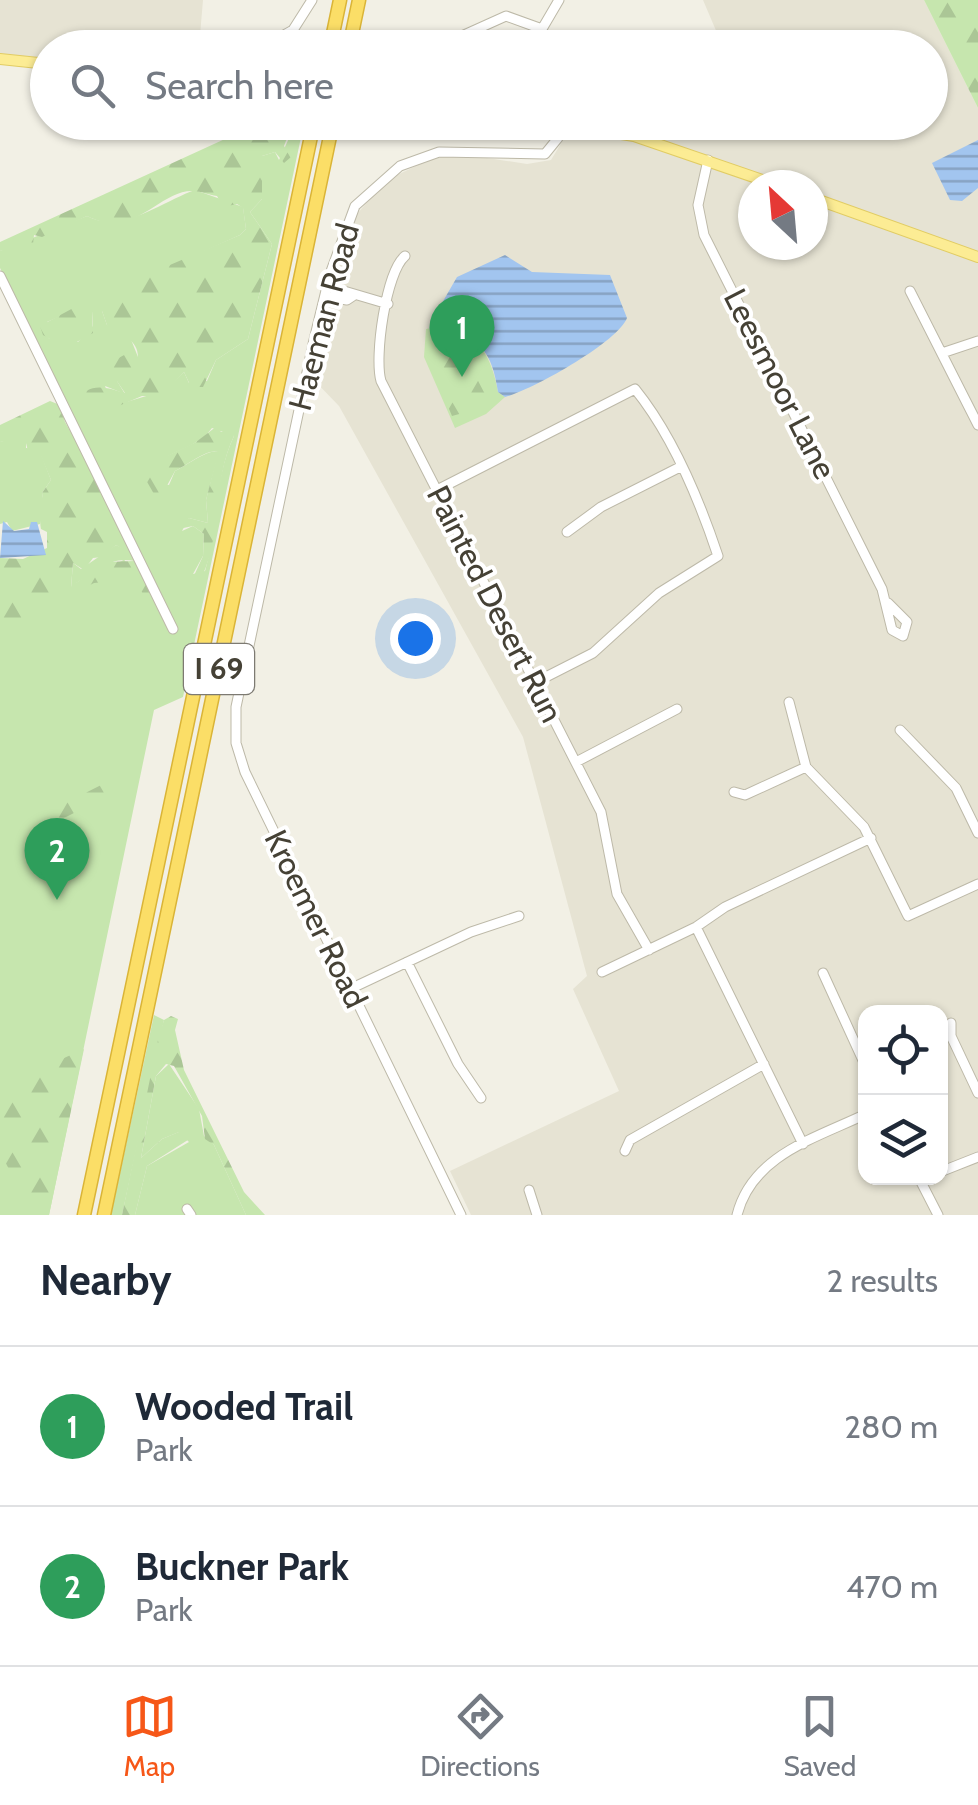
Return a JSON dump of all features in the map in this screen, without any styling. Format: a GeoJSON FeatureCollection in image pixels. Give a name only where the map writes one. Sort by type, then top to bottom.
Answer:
{"type":"FeatureCollection","features":[{"type":"Feature","properties":{"kind":"highway"},"geometry":{"type":"LineString","coordinates":[[334,30],[340,0]]}},
{"type":"Feature","properties":{"kind":"highway"},"geometry":{"type":"LineString","coordinates":[[352,30],[358,0]]}},
{"type":"Feature","properties":{"kind":"highway","name":"I 69"},"geometry":{"type":"LineString","coordinates":[[84,1215],[310,140]]}},
{"type":"Feature","properties":{"kind":"highway","name":"I 69"},"geometry":{"type":"LineString","coordinates":[[104,1215],[329,140]]}},
{"type":"Feature","properties":{"kind":"main road"},"geometry":{"type":"LineString","coordinates":[[0,59],[30,62]]}},
{"type":"Feature","properties":{"kind":"main road"},"geometry":{"type":"LineString","coordinates":[[646,140],[738,171]]}},
{"type":"Feature","properties":{"kind":"main road"},"geometry":{"type":"LineString","coordinates":[[828,203],[978,257]]}},
{"type":"Feature","properties":{"kind":"street"},"geometry":{"type":"LineString","coordinates":[[293,30],[312,0]]}},
{"type":"Feature","properties":{"kind":"street"},"geometry":{"type":"LineString","coordinates":[[475,30],[506,16],[542,29],[559,0]]}},
{"type":"Feature","properties":{"kind":"street","name":"Haeman Road"},"geometry":{"type":"LineString","coordinates":[[256,610],[326,291],[345,225],[355,206],[384,177],[420,157],[455,150],[540,156],[555,146],[556,140]]}},
{"type":"Feature","properties":{"kind":"street","name":"Leesmoor Lane"},"geometry":{"type":"LineString","coordinates":[[708,160],[698,205],[704,235],[888,604]]}},
{"type":"Feature","properties":{"kind":"street","name":"Painted Desert Run"},"geometry":{"type":"LineString","coordinates":[[405,256],[396,266],[376,357],[379,375],[601,812],[621,902],[649,950]]}},
{"type":"Feature","properties":{"kind":"street"},"geometry":{"type":"LineString","coordinates":[[0,276],[173,629]]}},
{"type":"Feature","properties":{"kind":"street"},"geometry":{"type":"LineString","coordinates":[[326,291],[347,300],[352,296],[388,304]]}},
{"type":"Feature","properties":{"kind":"street"},"geometry":{"type":"LineString","coordinates":[[910,291],[978,425]]}},
{"type":"Feature","properties":{"kind":"street"},"geometry":{"type":"LineString","coordinates":[[942,353],[978,341]]}},
{"type":"Feature","properties":{"kind":"street"},"geometry":{"type":"LineString","coordinates":[[437,490],[635,389],[655,416],[709,525],[718,556],[659,593],[593,653],[536,682]]}},
{"type":"Feature","properties":{"kind":"street"},"geometry":{"type":"LineString","coordinates":[[568,532],[600,507],[680,467]]}},
{"type":"Feature","properties":{"kind":"street","name":"Kroemer Road"},"geometry":{"type":"LineString","coordinates":[[256,610],[236,707],[240,760],[461,1215]]}},
{"type":"Feature","properties":{"kind":"street"},"geometry":{"type":"LineString","coordinates":[[790,702],[806,768],[871,838],[908,916],[978,884]]}},
{"type":"Feature","properties":{"kind":"street"},"geometry":{"type":"LineString","coordinates":[[576,762],[678,709]]}},
{"type":"Feature","properties":{"kind":"street"},"geometry":{"type":"LineString","coordinates":[[900,730],[956,788],[978,833]]}},
{"type":"Feature","properties":{"kind":"street"},"geometry":{"type":"LineString","coordinates":[[734,792],[745,795],[806,768]]}},
{"type":"Feature","properties":{"kind":"street"},"geometry":{"type":"LineString","coordinates":[[602,972],[696,927],[725,907],[871,838]]}},
{"type":"Feature","properties":{"kind":"street"},"geometry":{"type":"LineString","coordinates":[[350,989],[519,916]]}},
{"type":"Feature","properties":{"kind":"street"},"geometry":{"type":"LineString","coordinates":[[696,927],[803,1144]]}},
{"type":"Feature","properties":{"kind":"street"},"geometry":{"type":"LineString","coordinates":[[406,962],[458,1064],[481,1098]]}},
{"type":"Feature","properties":{"kind":"street"},"geometry":{"type":"LineString","coordinates":[[822,972],[858,1050]]}},
{"type":"Feature","properties":{"kind":"street"},"geometry":{"type":"LineString","coordinates":[[951,1023],[950,1036],[978,1093]]}},
{"type":"Feature","properties":{"kind":"street"},"geometry":{"type":"LineString","coordinates":[[626,1150],[630,1140],[764,1064]]}},
{"type":"Feature","properties":{"kind":"street"},"geometry":{"type":"LineString","coordinates":[[737,1215],[747,1188],[765,1166],[858,1118]]}},
{"type":"Feature","properties":{"kind":"street"},"geometry":{"type":"LineString","coordinates":[[948,1169],[978,1157]]}},
{"type":"Feature","properties":{"kind":"street"},"geometry":{"type":"LineString","coordinates":[[926,1185],[938,1215]]}},
{"type":"Feature","properties":{"kind":"street"},"geometry":{"type":"LineString","coordinates":[[529,1190],[537,1215]]}},
{"type":"Feature","properties":{"kind":"shaded area"},"geometry":{"type":"Polygon","coordinates":[[[0,0],[203,0],[200,30],[30,30],[30,65],[0,62],[0,0]]]}},
{"type":"Feature","properties":{"kind":"shaded area"},"geometry":{"type":"Polygon","coordinates":[[[703,0],[924,0],[939,30],[716,30],[703,0]]]}},
{"type":"Feature","properties":{"kind":"shaded area"},"geometry":{"type":"Polygon","coordinates":[[[948,48],[978,108],[978,1215],[471,1215],[450,1171],[619,1091],[573,989],[587,976],[523,737],[339,406],[311,377],[352,220],[385,181],[426,161],[455,153],[527,164],[551,160],[563,140],[948,140],[948,48]]]}},
{"type":"Feature","properties":{"kind":"green space"},"geometry":{"type":"Polygon","coordinates":[[[924,0],[978,0],[978,108],[948,48],[948,30],[939,30],[924,0]]]}},
{"type":"Feature","properties":{"kind":"green space"},"geometry":{"type":"Polygon","coordinates":[[[223,140],[286,140],[284,146],[291,157],[284,163],[275,152],[262,156],[262,199],[250,212],[272,244],[248,339],[216,360],[203,387],[191,387],[184,372],[173,384],[178,397],[142,396],[95,416],[83,415],[77,403],[86,391],[98,388],[125,393],[114,377],[113,361],[126,354],[138,357],[135,346],[108,328],[102,311],[92,312],[93,333],[66,348],[43,335],[40,326],[88,300],[240,235],[246,229],[243,208],[237,204],[223,207],[217,196],[196,191],[181,193],[133,219],[104,222],[87,216],[42,237],[34,235],[33,244],[0,251],[0,242],[223,140]]]}},
{"type":"Feature","properties":{"kind":"green space"},"geometry":{"type":"Polygon","coordinates":[[[288,140],[300,140],[183,697],[154,710],[49,1215],[0,1215],[0,604],[71,588],[73,563],[81,569],[116,545],[133,553],[135,561],[124,560],[158,594],[0,268],[0,251],[87,216],[100,221],[128,219],[195,190],[243,207],[246,229],[240,235],[47,322],[48,338],[78,342],[93,326],[92,311],[102,311],[107,325],[130,337],[138,357],[117,381],[125,394],[105,386],[113,406],[153,394],[177,396],[172,384],[184,372],[189,383],[207,381],[216,360],[248,339],[272,244],[250,212],[262,199],[262,156],[275,152],[279,160],[288,140]],[[212,428],[196,442],[159,462],[146,480],[169,485],[175,471],[204,455],[219,452],[206,500],[208,523],[189,518],[182,531],[193,526],[204,534],[203,556],[193,574],[205,571],[234,436],[212,428]],[[123,560],[104,566],[76,583],[123,560]]]}},
{"type":"Feature","properties":{"kind":"green space"},"geometry":{"type":"Polygon","coordinates":[[[443,326],[466,334],[482,349],[498,392],[505,397],[486,414],[455,428],[424,357],[426,329],[443,326]]]}},
{"type":"Feature","properties":{"kind":"green space"},"geometry":{"type":"Polygon","coordinates":[[[453,333],[487,398],[481,408],[452,416],[428,359],[441,338],[453,333]]]}},
{"type":"Feature","properties":{"kind":"green space"},"geometry":{"type":"Polygon","coordinates":[[[50,401],[60,405],[65,422],[136,546],[131,554],[116,545],[102,557],[93,558],[84,570],[73,563],[71,587],[104,562],[135,561],[164,618],[168,630],[166,653],[151,606],[133,579],[94,583],[0,630],[0,558],[23,559],[47,548],[47,532],[41,529],[40,520],[42,493],[51,480],[38,449],[28,451],[25,439],[0,442],[0,425],[50,401]]]}},
{"type":"Feature","properties":{"kind":"green space"},"geometry":{"type":"Polygon","coordinates":[[[217,426],[221,432],[231,431],[234,436],[222,473],[211,550],[197,586],[192,580],[203,556],[204,534],[193,526],[174,530],[189,518],[208,523],[206,500],[218,452],[203,455],[175,471],[163,493],[154,494],[146,480],[146,466],[196,442],[217,426]]]}},
{"type":"Feature","properties":{"kind":"green space"},"geometry":{"type":"Polygon","coordinates":[[[26,439],[26,448],[39,449],[51,480],[42,493],[45,508],[40,524],[12,531],[7,522],[0,524],[0,442],[26,439]]]}},
{"type":"Feature","properties":{"kind":"green space"},"geometry":{"type":"Polygon","coordinates":[[[117,777],[130,781],[126,787],[0,850],[0,836],[117,777]]]}},
{"type":"Feature","properties":{"kind":"green space"},"geometry":{"type":"Polygon","coordinates":[[[154,1015],[164,1020],[122,1215],[111,1215],[154,1015]]]}},
{"type":"Feature","properties":{"kind":"green space"},"geometry":{"type":"Polygon","coordinates":[[[171,1016],[178,1019],[175,1030],[184,1070],[244,1192],[265,1215],[246,1215],[214,1145],[205,1139],[202,1116],[174,1066],[166,1064],[156,1076],[141,1158],[162,1139],[181,1131],[191,1138],[147,1166],[135,1215],[122,1215],[158,1040],[164,1020],[171,1016]]]}},
{"type":"Feature","properties":{"kind":"green space"},"geometry":{"type":"Polygon","coordinates":[[[84,1049],[49,1215],[33,1215],[0,1152],[0,1087],[84,1049]]]}},
{"type":"Feature","properties":{"kind":"green space"},"geometry":{"type":"Polygon","coordinates":[[[169,1064],[199,1109],[204,1136],[214,1145],[246,1215],[135,1215],[147,1166],[189,1142],[179,1132],[162,1139],[141,1158],[156,1076],[169,1064]]]}},
{"type":"Feature","properties":{"kind":"water"},"geometry":{"type":"Polygon","coordinates":[[[978,140],[978,188],[962,201],[950,200],[932,163],[978,140]]]}},
{"type":"Feature","properties":{"kind":"water"},"geometry":{"type":"Polygon","coordinates":[[[505,255],[532,272],[610,275],[627,318],[592,352],[505,397],[498,392],[492,366],[482,348],[442,325],[442,303],[457,277],[505,255]]]}},
{"type":"Feature","properties":{"kind":"water"},"geometry":{"type":"Polygon","coordinates":[[[3,521],[14,531],[29,529],[31,522],[37,522],[46,555],[0,558],[3,521]]]}},
{"type":"Feature","properties":{"kind":"place","name":"Wooded Trail"},"geometry":{"type":"Point","coordinates":[462,377]}},
{"type":"Feature","properties":{"kind":"place","name":"Buckner Park"},"geometry":{"type":"Point","coordinates":[57,900]}}]}
